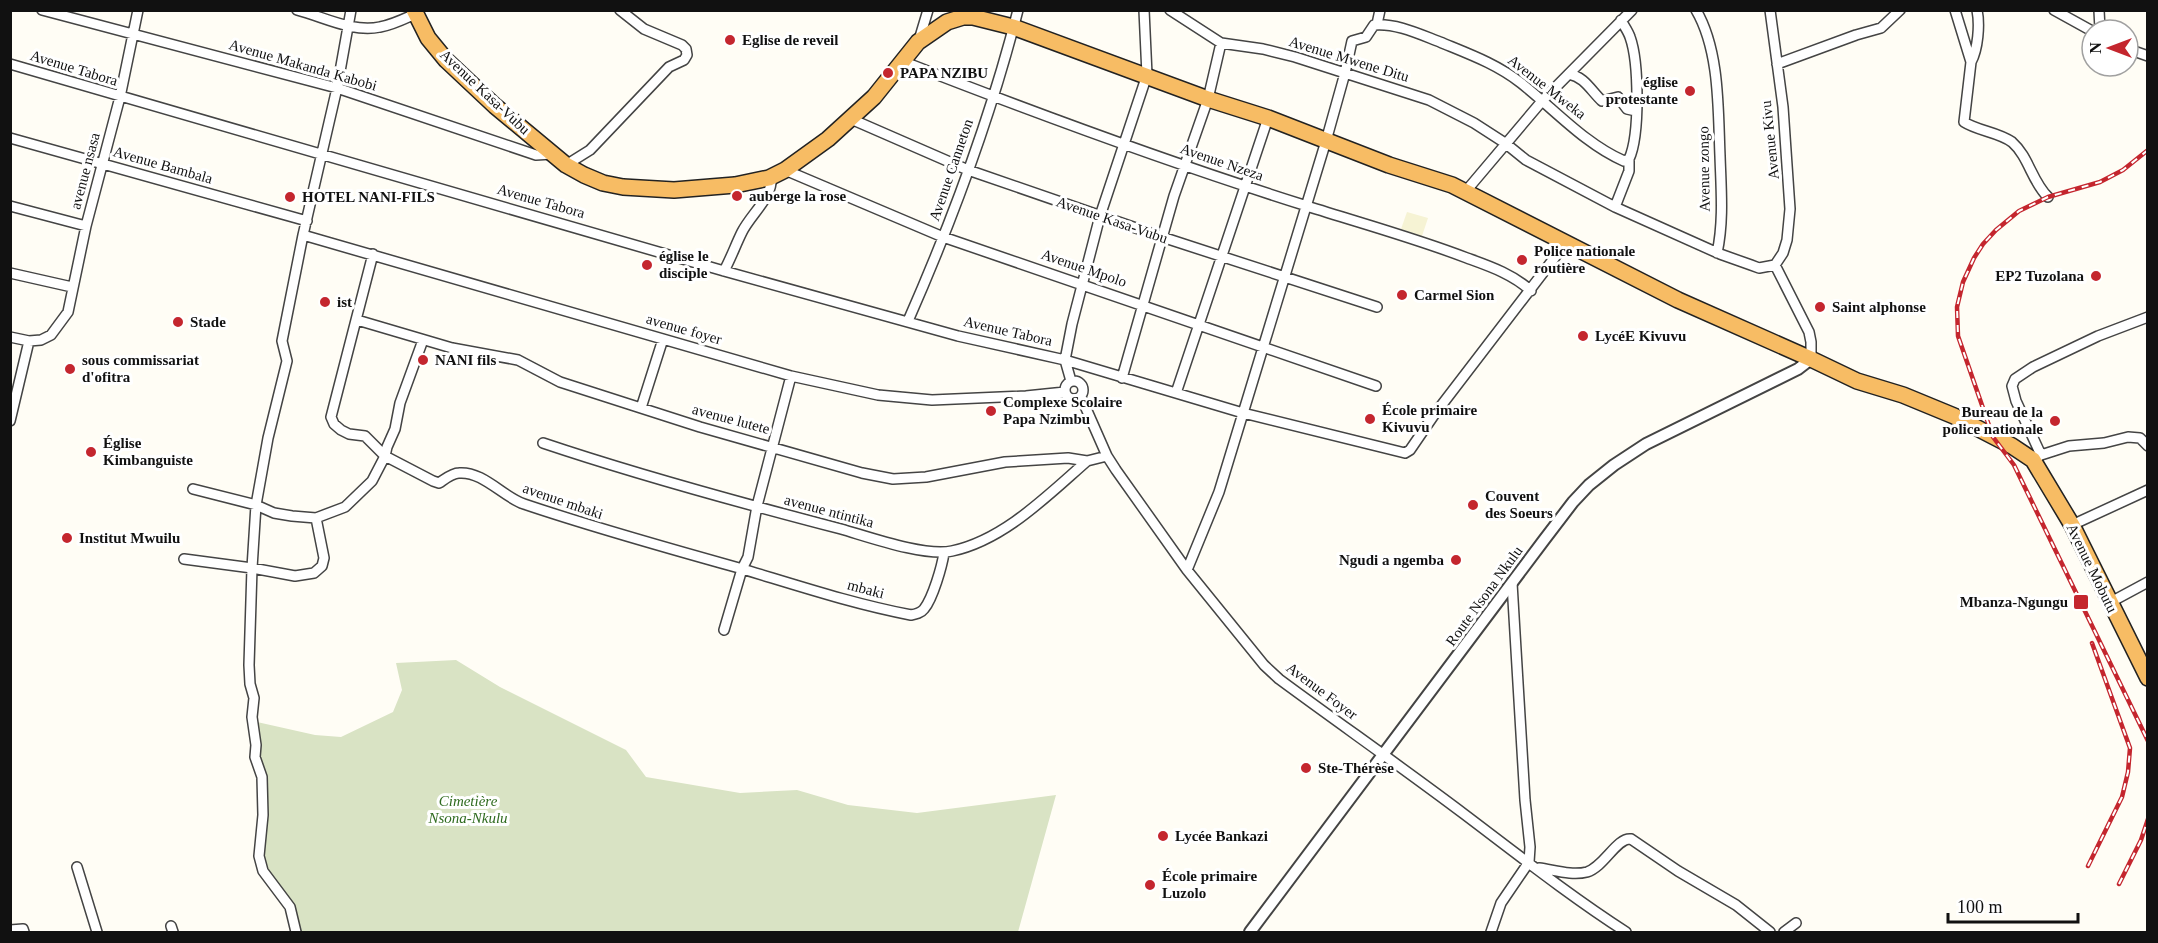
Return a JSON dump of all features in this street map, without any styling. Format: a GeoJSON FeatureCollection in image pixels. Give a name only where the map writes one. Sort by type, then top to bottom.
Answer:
{"type":"FeatureCollection","features":[{"type":"Feature","properties":{"kind":"highway","name":"Avenue Kasa-Vubu"},"geometry":{"type":"LineString","coordinates":[[415,12],[428,38],[446,60],[495,106],[566,165],[584,176],[603,183],[643,190],[735,185],[769,178],[785,171],[828,139],[874,97],[918,42],[947,22],[974,14]]}},
{"type":"Feature","properties":{"kind":"highway"},"geometry":{"type":"LineString","coordinates":[[974,14],[1466,191],[1565,244],[1678,300],[1812,358],[1857,381],[1903,395],[1954,416],[2037,458]]}},
{"type":"Feature","properties":{"kind":"highway","name":"Avenue Mobutu"},"geometry":{"type":"LineString","coordinates":[[2037,458],[2147,676]]}},
{"type":"Feature","properties":{"kind":"street","name":"Avenue Makanda Kabobi"},"geometry":{"type":"LineString","coordinates":[[42,10],[337,88],[536,155],[554,154]]}},
{"type":"Feature","properties":{"kind":"street","name":"avenue nsasa"},"geometry":{"type":"LineString","coordinates":[[29,341],[41,340],[51,335],[68,312],[86,226],[120,97],[138,10]]}},
{"type":"Feature","properties":{"kind":"street"},"geometry":{"type":"LineString","coordinates":[[297,10],[348,26],[369,29],[378,28],[415,12]]}},
{"type":"Feature","properties":{"kind":"street"},"geometry":{"type":"LineString","coordinates":[[296,933],[290,907],[263,871],[259,856],[263,803],[261,774],[255,757],[256,745],[252,717],[254,698],[250,684],[249,665],[252,568],[256,505],[268,438],[286,366],[287,356],[282,341],[303,235],[337,88],[351,10]]}},
{"type":"Feature","properties":{"kind":"street"},"geometry":{"type":"LineString","coordinates":[[566,165],[590,150],[669,67],[684,60],[687,55],[682,45],[644,29],[620,10]]}},
{"type":"Feature","properties":{"kind":"street","name":"Avenue Canneton"},"geometry":{"type":"LineString","coordinates":[[908,321],[968,170],[1018,10]]}},
{"type":"Feature","properties":{"kind":"street"},"geometry":{"type":"LineString","coordinates":[[1065,360],[1100,216],[1147,75],[1144,10]]}},
{"type":"Feature","properties":{"kind":"street"},"geometry":{"type":"LineString","coordinates":[[1122,378],[1162,237],[1208,99],[1221,43],[1170,10]]}},
{"type":"Feature","properties":{"kind":"street"},"geometry":{"type":"LineString","coordinates":[[1187,570],[1219,492],[1326,141],[1352,41],[1366,37],[1374,25],[1379,24],[1380,10]]}},
{"type":"Feature","properties":{"kind":"street"},"geometry":{"type":"LineString","coordinates":[[1466,191],[1542,101],[1632,10]]}},
{"type":"Feature","properties":{"kind":"street","name":"Avenue zongo"},"geometry":{"type":"LineString","coordinates":[[1696,10],[1702,21],[1717,85],[1721,193],[1720,237],[1717,253]]}},
{"type":"Feature","properties":{"kind":"street","name":"Avenue Kivu"},"geometry":{"type":"LineString","coordinates":[[1770,10],[1778,64],[1790,189],[1789,230],[1783,253],[1775,265]]}},
{"type":"Feature","properties":{"kind":"street"},"geometry":{"type":"LineString","coordinates":[[1778,64],[1856,34],[1881,28],[1900,10]]}},
{"type":"Feature","properties":{"kind":"street"},"geometry":{"type":"LineString","coordinates":[[1955,10],[1971,62]]}},
{"type":"Feature","properties":{"kind":"street"},"geometry":{"type":"LineString","coordinates":[[1977,10],[1979,24],[1976,53],[1971,62],[1964,122],[2013,144],[2023,156],[2041,190],[2048,197]]}},
{"type":"Feature","properties":{"kind":"street"},"geometry":{"type":"LineString","coordinates":[[2054,10],[2080,24]]}},
{"type":"Feature","properties":{"kind":"street"},"geometry":{"type":"LineString","coordinates":[[918,42],[924,12]]}},
{"type":"Feature","properties":{"kind":"street"},"geometry":{"type":"LineString","coordinates":[[1615,207],[1629,171],[1625,159],[1634,144],[1636,111],[1633,51],[1630,37],[1621,20]]}},
{"type":"Feature","properties":{"kind":"street","name":"Avenue Mweka"},"geometry":{"type":"LineString","coordinates":[[1379,24],[1412,30],[1497,66],[1587,138],[1625,159]]}},
{"type":"Feature","properties":{"kind":"street","name":"Avenue Mwene Ditu"},"geometry":{"type":"LineString","coordinates":[[1221,43],[1263,49],[1429,100],[1474,123],[1506,143],[1526,160],[1615,207],[1717,253],[1755,267],[1775,265]]}},
{"type":"Feature","properties":{"kind":"street","name":"Avenue Nzeza"},"geometry":{"type":"LineString","coordinates":[[902,61],[992,97],[1124,144],[1451,252],[1508,275],[1531,291]]}},
{"type":"Feature","properties":{"kind":"street","name":"Avenue Tabora"},"geometry":{"type":"LineString","coordinates":[[10,64],[724,271],[958,336],[1065,360],[1242,413],[1402,453],[1410,450],[1434,415],[1531,291]]}},
{"type":"Feature","properties":{"kind":"street"},"geometry":{"type":"LineString","coordinates":[[1569,74],[1589,85],[1602,101],[1618,97],[1627,109],[1636,111]]}},
{"type":"Feature","properties":{"kind":"street"},"geometry":{"type":"LineString","coordinates":[[1176,393],[1268,118]]}},
{"type":"Feature","properties":{"kind":"street","name":"Avenue Kasa-Vubu"},"geometry":{"type":"LineString","coordinates":[[851,119],[968,170],[1220,257],[1377,308]]}},
{"type":"Feature","properties":{"kind":"street","name":"Avenue Bambala"},"geometry":{"type":"LineString","coordinates":[[10,138],[307,221]]}},
{"type":"Feature","properties":{"kind":"street","name":"Avenue Mpolo"},"geometry":{"type":"LineString","coordinates":[[785,171],[943,237],[1376,386]]}},
{"type":"Feature","properties":{"kind":"street"},"geometry":{"type":"LineString","coordinates":[[724,271],[744,229],[769,192],[771,183],[769,178]]}},
{"type":"Feature","properties":{"kind":"street"},"geometry":{"type":"LineString","coordinates":[[10,206],[86,226]]}},
{"type":"Feature","properties":{"kind":"street","name":"avenue foyer"},"geometry":{"type":"LineString","coordinates":[[303,235],[791,376],[878,395],[932,400],[1065,392]]}},
{"type":"Feature","properties":{"kind":"street"},"geometry":{"type":"LineString","coordinates":[[1531,291],[1565,244]]}},
{"type":"Feature","properties":{"kind":"street"},"geometry":{"type":"LineString","coordinates":[[357,320],[373,254]]}},
{"type":"Feature","properties":{"kind":"street"},"geometry":{"type":"LineString","coordinates":[[1775,265],[1809,332],[1812,342],[1812,358]]}},
{"type":"Feature","properties":{"kind":"street"},"geometry":{"type":"LineString","coordinates":[[10,273],[72,287]]}},
{"type":"Feature","properties":{"kind":"street"},"geometry":{"type":"LineString","coordinates":[[2147,318],[2098,336],[2033,367],[2015,379],[2012,386],[2037,458],[2069,446],[2104,443],[2128,437],[2140,438],[2148,446]]}},
{"type":"Feature","properties":{"kind":"street","name":"avenue lutete"},"geometry":{"type":"LineString","coordinates":[[357,320],[423,340],[518,360],[560,382],[700,427],[862,473],[893,479],[926,477],[1005,462],[1068,458],[1087,461],[1107,456]]}},
{"type":"Feature","properties":{"kind":"street","name":"avenue mbaki"},"geometry":{"type":"LineString","coordinates":[[357,320],[331,417],[334,424],[341,430],[349,434],[365,436],[385,456],[433,482],[439,483],[451,475],[460,473],[470,475],[491,485],[515,501],[615,534],[742,569]]}},
{"type":"Feature","properties":{"kind":"street"},"geometry":{"type":"LineString","coordinates":[[10,337],[29,341],[10,421]]}},
{"type":"Feature","properties":{"kind":"street"},"geometry":{"type":"LineString","coordinates":[[641,408],[663,339]]}},
{"type":"Feature","properties":{"kind":"street"},"geometry":{"type":"LineString","coordinates":[[193,489],[256,505],[274,513],[316,518],[345,507],[372,481],[385,456],[395,429],[400,403],[423,340]]}},
{"type":"Feature","properties":{"kind":"street","name":"Route Nsona Nkulu"},"geometry":{"type":"LineString","coordinates":[[1250,933],[1573,502],[1589,485],[1646,444],[1798,369],[1812,358]]}},
{"type":"Feature","properties":{"kind":"street","name":"Avenue Tabora"},"geometry":{"type":"LineString","coordinates":[[1065,360],[1071,381]]}},
{"type":"Feature","properties":{"kind":"street"},"geometry":{"type":"LineString","coordinates":[[724,630],[742,569],[748,557],[771,446],[791,376]]}},
{"type":"Feature","properties":{"kind":"street"},"geometry":{"type":"LineString","coordinates":[[1071,381],[1077,381],[1083,385],[1084,391],[1081,397],[1071,399],[1065,392],[1066,385],[1071,381]]}},
{"type":"Feature","properties":{"kind":"street","name":"Avenue Foyer"},"geometry":{"type":"LineString","coordinates":[[1081,397],[1107,456],[1187,570],[1264,665],[1279,679],[1383,756],[1626,933]]}},
{"type":"Feature","properties":{"kind":"street","name":"avenue ntintika"},"geometry":{"type":"LineString","coordinates":[[543,443],[692,490],[898,545],[945,553],[995,535],[1033,508],[1087,461]]}},
{"type":"Feature","properties":{"kind":"street"},"geometry":{"type":"LineString","coordinates":[[2072,525],[2148,490]]}},
{"type":"Feature","properties":{"kind":"street"},"geometry":{"type":"LineString","coordinates":[[184,559],[295,576],[318,570],[324,558],[316,518]]}},
{"type":"Feature","properties":{"kind":"street","name":"mbaki"},"geometry":{"type":"LineString","coordinates":[[742,569],[822,593],[911,615],[919,613],[928,602],[945,553]]}},
{"type":"Feature","properties":{"kind":"street"},"geometry":{"type":"LineString","coordinates":[[2109,603],[2148,582]]}},
{"type":"Feature","properties":{"kind":"street"},"geometry":{"type":"LineString","coordinates":[[1491,933],[1501,903],[1528,862],[1530,847],[1512,583]]}},
{"type":"Feature","properties":{"kind":"street"},"geometry":{"type":"LineString","coordinates":[[1538,868],[1575,873],[1592,870],[1607,858],[1621,841],[1626,838],[1631,839],[1678,871],[1736,905],[1770,933]]}},
{"type":"Feature","properties":{"kind":"street"},"geometry":{"type":"LineString","coordinates":[[77,867],[97,933]]}},
{"type":"Feature","properties":{"kind":"street"},"geometry":{"type":"LineString","coordinates":[[1784,933],[1796,923]]}},
{"type":"Feature","properties":{"kind":"street"},"geometry":{"type":"LineString","coordinates":[[10,930],[23,929],[24,933]]}},
{"type":"Feature","properties":{"kind":"shaded area"},"geometry":{"type":"Polygon","coordinates":[[[1407,212],[1428,218],[1422,236],[1401,229],[1407,212]]]}},
{"type":"Feature","properties":{"kind":"green space","name":"Cimetière Nsona-Nkulu"},"geometry":{"type":"Polygon","coordinates":[[[456,660],[500,687],[626,750],[646,777],[740,793],[797,790],[848,805],[917,813],[1056,795],[1018,932],[299,932],[263,865],[257,722],[315,735],[341,737],[393,712],[402,690],[396,663],[456,660]]]}},
{"type":"Feature","properties":{"kind":"railway"},"geometry":{"type":"LineString","coordinates":[[2148,150],[2123,170],[2100,182],[2048,197],[2019,211],[1983,244],[1963,282],[1957,307],[1958,336],[1993,437],[2014,465],[2148,741]]}},
{"type":"Feature","properties":{"kind":"railway"},"geometry":{"type":"LineString","coordinates":[[2088,866],[2122,797],[2128,772],[2130,748],[2092,643]]}},
{"type":"Feature","properties":{"kind":"railway"},"geometry":{"type":"LineString","coordinates":[[2119,884],[2141,840],[2148,819]]}},
{"type":"Feature","properties":{"kind":"place","name":"Eglise de reveil"},"geometry":{"type":"Point","coordinates":[730,40]}},
{"type":"Feature","properties":{"kind":"place","name":"PAPA NZIBU"},"geometry":{"type":"Point","coordinates":[888,73]}},
{"type":"Feature","properties":{"kind":"place","name":"église protestante"},"geometry":{"type":"Point","coordinates":[1690,91]}},
{"type":"Feature","properties":{"kind":"place","name":"auberge la rose"},"geometry":{"type":"Point","coordinates":[737,196]}},
{"type":"Feature","properties":{"kind":"place","name":"HOTEL NANI-FILS"},"geometry":{"type":"Point","coordinates":[290,197]}},
{"type":"Feature","properties":{"kind":"place","name":"Police nationale routière"},"geometry":{"type":"Point","coordinates":[1522,260]}},
{"type":"Feature","properties":{"kind":"place","name":"église le disciple"},"geometry":{"type":"Point","coordinates":[647,265]}},
{"type":"Feature","properties":{"kind":"place","name":"EP2 Tuzolana"},"geometry":{"type":"Point","coordinates":[2096,276]}},
{"type":"Feature","properties":{"kind":"place","name":"Carmel Sion"},"geometry":{"type":"Point","coordinates":[1402,295]}},
{"type":"Feature","properties":{"kind":"place","name":"ist"},"geometry":{"type":"Point","coordinates":[325,302]}},
{"type":"Feature","properties":{"kind":"place","name":"Saint alphonse"},"geometry":{"type":"Point","coordinates":[1820,307]}},
{"type":"Feature","properties":{"kind":"place","name":"Stade"},"geometry":{"type":"Point","coordinates":[178,322]}},
{"type":"Feature","properties":{"kind":"place","name":"LycéE Kivuvu"},"geometry":{"type":"Point","coordinates":[1583,336]}},
{"type":"Feature","properties":{"kind":"place","name":"NANI fils"},"geometry":{"type":"Point","coordinates":[423,360]}},
{"type":"Feature","properties":{"kind":"place","name":"sous commissariat d'ofitra"},"geometry":{"type":"Point","coordinates":[70,369]}},
{"type":"Feature","properties":{"kind":"place","name":"Complexe Scolaire Papa Nzimbu"},"geometry":{"type":"Point","coordinates":[991,411]}},
{"type":"Feature","properties":{"kind":"place","name":"École primaire Kivuvu"},"geometry":{"type":"Point","coordinates":[1370,419]}},
{"type":"Feature","properties":{"kind":"place","name":"Bureau de la police nationale"},"geometry":{"type":"Point","coordinates":[2055,421]}},
{"type":"Feature","properties":{"kind":"place","name":"Église Kimbanguiste"},"geometry":{"type":"Point","coordinates":[91,452]}},
{"type":"Feature","properties":{"kind":"place","name":"Couvent des Soeurs"},"geometry":{"type":"Point","coordinates":[1473,505]}},
{"type":"Feature","properties":{"kind":"place","name":"Institut Mwuilu"},"geometry":{"type":"Point","coordinates":[67,538]}},
{"type":"Feature","properties":{"kind":"place","name":"Ngudi a ngemba"},"geometry":{"type":"Point","coordinates":[1456,560]}},
{"type":"Feature","properties":{"kind":"place","name":"Mbanza-Ngungu"},"geometry":{"type":"Point","coordinates":[2081,602]}},
{"type":"Feature","properties":{"kind":"place","name":"Ste-Thérèse"},"geometry":{"type":"Point","coordinates":[1306,768]}},
{"type":"Feature","properties":{"kind":"place","name":"Lycée Bankazi"},"geometry":{"type":"Point","coordinates":[1163,836]}},
{"type":"Feature","properties":{"kind":"place","name":"École primaire Luzolo"},"geometry":{"type":"Point","coordinates":[1150,885]}}]}
